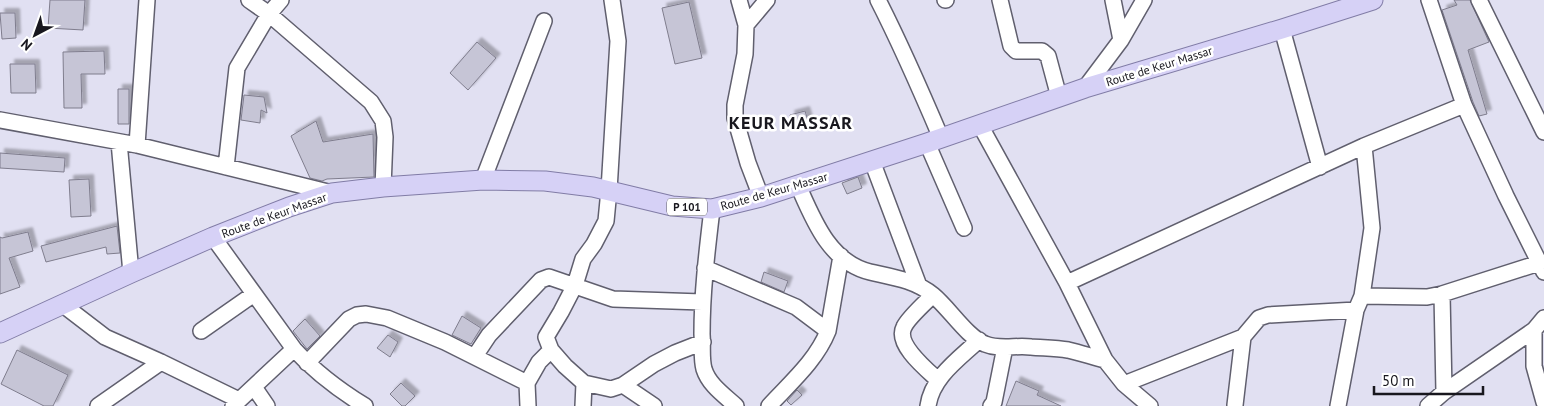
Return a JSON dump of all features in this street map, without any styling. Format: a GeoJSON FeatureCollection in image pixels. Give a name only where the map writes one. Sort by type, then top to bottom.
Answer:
{"type":"FeatureCollection","features":[{"type":"Feature","properties":{"kind":"main road","name":"Route de Keur Massar"},"geometry":{"type":"LineString","coordinates":[[0,333],[213,238],[289,207],[332,193],[383,187],[483,180],[545,181],[609,190],[672,206],[712,208],[761,197],[934,141],[1084,88],[1373,0]]}},
{"type":"Feature","properties":{"kind":"street"},"geometry":{"type":"LineString","coordinates":[[137,145],[147,0]]}},
{"type":"Feature","properties":{"kind":"street"},"geometry":{"type":"LineString","coordinates":[[249,0],[269,14],[370,102],[383,121],[385,137],[383,187]]}},
{"type":"Feature","properties":{"kind":"street"},"geometry":{"type":"LineString","coordinates":[[226,167],[237,68],[269,14],[281,0]]}},
{"type":"Feature","properties":{"kind":"street"},"geometry":{"type":"LineString","coordinates":[[612,0],[618,41],[606,220],[594,244],[583,259],[575,285],[546,337],[551,350],[584,383],[611,389],[623,384],[661,360],[702,342]]}},
{"type":"Feature","properties":{"kind":"street"},"geometry":{"type":"LineString","coordinates":[[739,0],[746,25],[744,54],[735,105],[735,118],[748,163],[761,197]]}},
{"type":"Feature","properties":{"kind":"street"},"geometry":{"type":"LineString","coordinates":[[746,25],[767,0]]}},
{"type":"Feature","properties":{"kind":"street"},"geometry":{"type":"LineString","coordinates":[[878,0],[918,83],[934,141],[964,228]]}},
{"type":"Feature","properties":{"kind":"street"},"geometry":{"type":"LineString","coordinates":[[1000,0],[1011,46],[1016,51],[1042,51],[1048,56],[1059,97]]}},
{"type":"Feature","properties":{"kind":"street"},"geometry":{"type":"LineString","coordinates":[[1113,0],[1121,40]]}},
{"type":"Feature","properties":{"kind":"street"},"geometry":{"type":"LineString","coordinates":[[1084,88],[1121,40],[1144,0]]}},
{"type":"Feature","properties":{"kind":"street"},"geometry":{"type":"LineString","coordinates":[[1124,384],[1243,337],[1259,318],[1268,315],[1359,303],[1427,297],[1542,268],[1464,105],[1429,0]]}},
{"type":"Feature","properties":{"kind":"street"},"geometry":{"type":"LineString","coordinates":[[1479,0],[1544,132]]}},
{"type":"Feature","properties":{"kind":"street"},"geometry":{"type":"LineString","coordinates":[[483,180],[544,21]]}},
{"type":"Feature","properties":{"kind":"street"},"geometry":{"type":"LineString","coordinates":[[1282,29],[1320,166]]}},
{"type":"Feature","properties":{"kind":"street"},"geometry":{"type":"LineString","coordinates":[[1067,283],[1364,146],[1464,105]]}},
{"type":"Feature","properties":{"kind":"street"},"geometry":{"type":"LineString","coordinates":[[0,120],[137,145],[332,193]]}},
{"type":"Feature","properties":{"kind":"street"},"geometry":{"type":"LineString","coordinates":[[980,125],[1067,283],[1105,360],[1124,384],[1150,406]]}},
{"type":"Feature","properties":{"kind":"street"},"geometry":{"type":"LineString","coordinates":[[119,142],[131,273]]}},
{"type":"Feature","properties":{"kind":"street"},"geometry":{"type":"LineString","coordinates":[[1338,406],[1372,228],[1364,146]]}},
{"type":"Feature","properties":{"kind":"street"},"geometry":{"type":"LineString","coordinates":[[872,161],[919,286]]}},
{"type":"Feature","properties":{"kind":"street"},"geometry":{"type":"LineString","coordinates":[[798,185],[810,213],[829,246],[854,266],[899,278],[919,286],[933,295],[973,336],[984,344],[995,347],[1028,346],[1068,350],[1105,360]]}},
{"type":"Feature","properties":{"kind":"street"},"geometry":{"type":"LineString","coordinates":[[712,208],[702,302],[702,354],[704,368],[709,380],[716,389],[736,406]]}},
{"type":"Feature","properties":{"kind":"street"},"geometry":{"type":"LineString","coordinates":[[213,238],[294,349],[307,363],[346,395],[365,406]]}},
{"type":"Feature","properties":{"kind":"street"},"geometry":{"type":"LineString","coordinates":[[768,406],[816,354],[825,340],[841,256]]}},
{"type":"Feature","properties":{"kind":"street"},"geometry":{"type":"LineString","coordinates":[[705,268],[796,307],[828,331]]}},
{"type":"Feature","properties":{"kind":"street"},"geometry":{"type":"LineString","coordinates":[[475,356],[489,335],[541,280],[548,277],[613,299],[702,302]]}},
{"type":"Feature","properties":{"kind":"street"},"geometry":{"type":"LineString","coordinates":[[201,331],[254,294]]}},
{"type":"Feature","properties":{"kind":"street"},"geometry":{"type":"LineString","coordinates":[[1442,294],[1444,392]]}},
{"type":"Feature","properties":{"kind":"street"},"geometry":{"type":"LineString","coordinates":[[933,295],[904,326],[901,335],[914,357],[938,380]]}},
{"type":"Feature","properties":{"kind":"street"},"geometry":{"type":"LineString","coordinates":[[62,304],[105,337],[161,362],[236,403],[294,349]]}},
{"type":"Feature","properties":{"kind":"street"},"geometry":{"type":"LineString","coordinates":[[307,363],[349,319],[357,315],[366,314],[387,318],[445,342],[527,383]]}},
{"type":"Feature","properties":{"kind":"street"},"geometry":{"type":"LineString","coordinates":[[1428,406],[1444,392],[1534,330],[1544,318]]}},
{"type":"Feature","properties":{"kind":"street"},"geometry":{"type":"LineString","coordinates":[[1534,330],[1534,366],[1544,402]]}},
{"type":"Feature","properties":{"kind":"street"},"geometry":{"type":"LineString","coordinates":[[1235,405],[1243,337]]}},
{"type":"Feature","properties":{"kind":"street"},"geometry":{"type":"LineString","coordinates":[[928,406],[932,388],[938,380],[979,340]]}},
{"type":"Feature","properties":{"kind":"street"},"geometry":{"type":"LineString","coordinates":[[991,406],[994,402],[1005,346]]}},
{"type":"Feature","properties":{"kind":"street"},"geometry":{"type":"LineString","coordinates":[[528,406],[527,383],[539,362],[551,350]]}},
{"type":"Feature","properties":{"kind":"street"},"geometry":{"type":"LineString","coordinates":[[100,405],[161,362]]}},
{"type":"Feature","properties":{"kind":"street"},"geometry":{"type":"LineString","coordinates":[[582,406],[584,383]]}},
{"type":"Feature","properties":{"kind":"street"},"geometry":{"type":"LineString","coordinates":[[623,384],[654,406]]}},
{"type":"Feature","properties":{"kind":"street"},"geometry":{"type":"LineString","coordinates":[[254,387],[267,406]]}},
{"type":"Feature","properties":{"kind":"building"},"geometry":{"type":"Polygon","coordinates":[[[50,0],[85,0],[83,30],[48,28],[50,0]]]}},
{"type":"Feature","properties":{"kind":"building"},"geometry":{"type":"Polygon","coordinates":[[[1454,0],[1470,0],[1489,42],[1468,50],[1487,114],[1479,116],[1442,10],[1457,5],[1454,0]]]}},
{"type":"Feature","properties":{"kind":"building"},"geometry":{"type":"Polygon","coordinates":[[[689,2],[702,58],[675,64],[662,8],[689,2]]]}},
{"type":"Feature","properties":{"kind":"building"},"geometry":{"type":"Polygon","coordinates":[[[0,13],[15,13],[16,38],[2,39],[0,13]]]}},
{"type":"Feature","properties":{"kind":"building"},"geometry":{"type":"Polygon","coordinates":[[[477,42],[496,58],[468,90],[450,73],[477,42]]]}},
{"type":"Feature","properties":{"kind":"building"},"geometry":{"type":"Polygon","coordinates":[[[104,51],[105,74],[81,74],[82,108],[64,108],[63,52],[104,51]]]}},
{"type":"Feature","properties":{"kind":"building"},"geometry":{"type":"Polygon","coordinates":[[[10,64],[35,64],[36,93],[11,93],[10,64]]]}},
{"type":"Feature","properties":{"kind":"building"},"geometry":{"type":"Polygon","coordinates":[[[118,89],[129,89],[129,124],[118,124],[118,89]]]}},
{"type":"Feature","properties":{"kind":"building"},"geometry":{"type":"Polygon","coordinates":[[[244,95],[264,97],[267,113],[261,110],[260,123],[241,120],[244,95]]]}},
{"type":"Feature","properties":{"kind":"building"},"geometry":{"type":"Polygon","coordinates":[[[805,111],[809,124],[794,128],[790,115],[805,111]]]}},
{"type":"Feature","properties":{"kind":"building"},"geometry":{"type":"Polygon","coordinates":[[[316,121],[323,142],[373,134],[374,177],[327,179],[322,181],[310,178],[291,136],[316,121]]]}},
{"type":"Feature","properties":{"kind":"building"},"geometry":{"type":"Polygon","coordinates":[[[0,153],[65,158],[64,172],[0,168],[0,153]]]}},
{"type":"Feature","properties":{"kind":"building"},"geometry":{"type":"Polygon","coordinates":[[[858,177],[862,188],[847,194],[842,183],[858,177]]]}},
{"type":"Feature","properties":{"kind":"building"},"geometry":{"type":"Polygon","coordinates":[[[89,179],[91,216],[71,217],[69,180],[89,179]]]}},
{"type":"Feature","properties":{"kind":"building"},"geometry":{"type":"Polygon","coordinates":[[[117,226],[120,253],[107,254],[106,247],[46,262],[41,246],[117,226]]]}},
{"type":"Feature","properties":{"kind":"building"},"geometry":{"type":"Polygon","coordinates":[[[28,232],[33,251],[9,258],[20,287],[0,294],[0,237],[28,232]]]}},
{"type":"Feature","properties":{"kind":"building"},"geometry":{"type":"Polygon","coordinates":[[[764,272],[788,281],[784,292],[761,282],[764,272]]]}},
{"type":"Feature","properties":{"kind":"building"},"geometry":{"type":"Polygon","coordinates":[[[462,316],[481,328],[471,344],[452,335],[462,316]]]}},
{"type":"Feature","properties":{"kind":"building"},"geometry":{"type":"Polygon","coordinates":[[[305,319],[320,336],[307,349],[293,331],[305,319]]]}},
{"type":"Feature","properties":{"kind":"building"},"geometry":{"type":"Polygon","coordinates":[[[388,335],[398,342],[390,357],[377,348],[388,335]]]}},
{"type":"Feature","properties":{"kind":"building"},"geometry":{"type":"Polygon","coordinates":[[[17,350],[68,375],[53,406],[44,406],[1,384],[17,350]]]}},
{"type":"Feature","properties":{"kind":"building"},"geometry":{"type":"Polygon","coordinates":[[[1016,381],[1039,391],[1037,395],[1061,406],[1006,406],[1016,381]]]}},
{"type":"Feature","properties":{"kind":"building"},"geometry":{"type":"Polygon","coordinates":[[[401,383],[415,396],[405,406],[402,406],[390,394],[401,383]]]}},
{"type":"Feature","properties":{"kind":"building"},"geometry":{"type":"Polygon","coordinates":[[[797,390],[802,395],[791,405],[787,401],[797,390]]]}},
{"type":"Feature","properties":{"kind":"district","name":"KEUR MASSAR"},"geometry":{"type":"Point","coordinates":[791,122]}}]}
